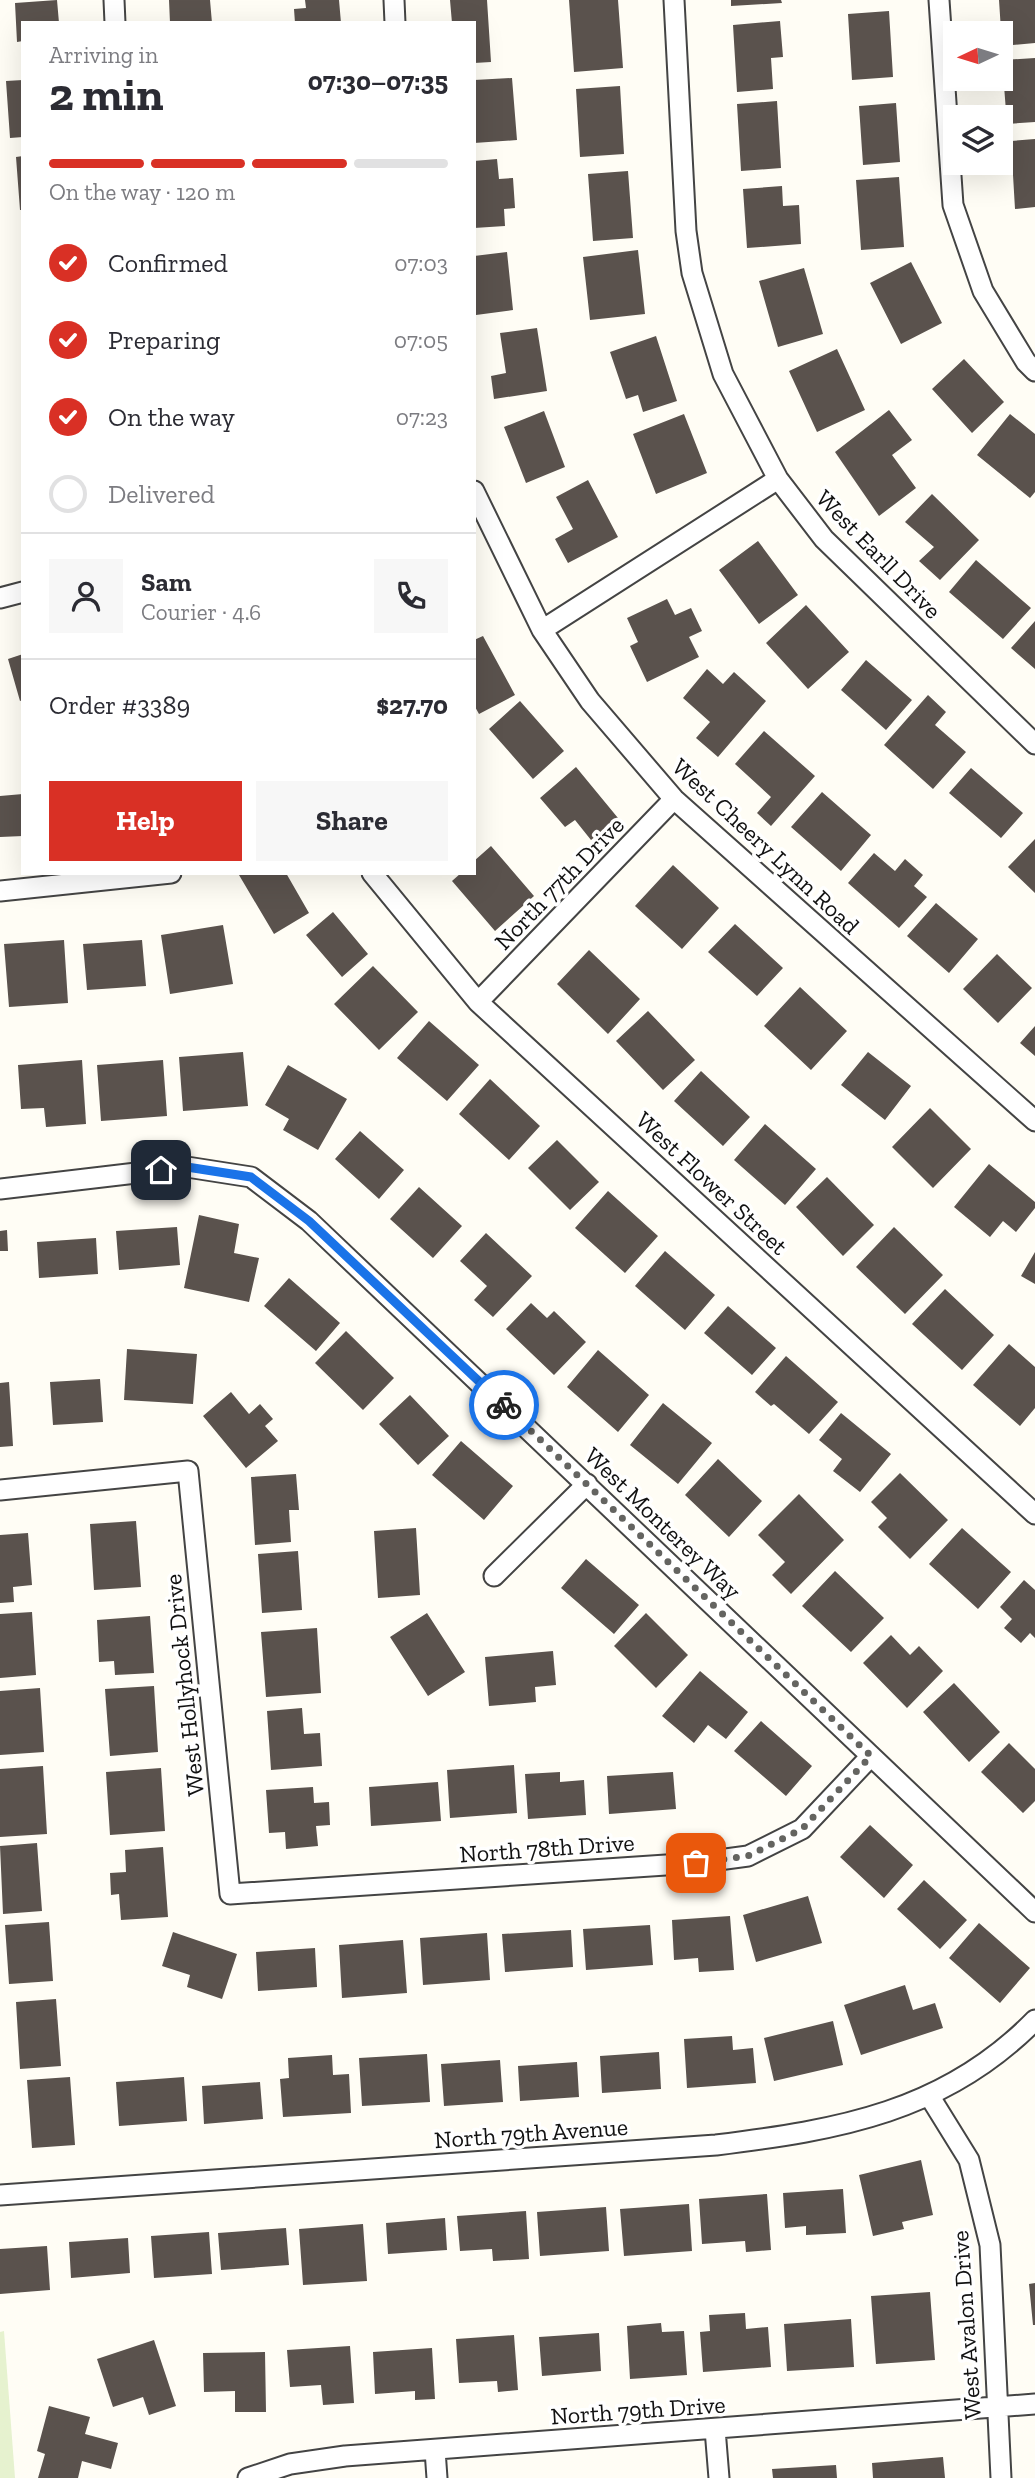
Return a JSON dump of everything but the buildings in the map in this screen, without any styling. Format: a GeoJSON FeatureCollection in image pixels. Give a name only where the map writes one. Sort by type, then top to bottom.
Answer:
{"type":"FeatureCollection","features":[{"type":"Feature","properties":{"kind":"street"},"geometry":{"type":"LineString","coordinates":[[114,0],[115,21]]}},
{"type":"Feature","properties":{"kind":"street"},"geometry":{"type":"LineString","coordinates":[[394,0],[395,21]]}},
{"type":"Feature","properties":{"kind":"street","name":"West Earll Drive"},"geometry":{"type":"LineString","coordinates":[[674,0],[683,200],[692,273],[723,374],[778,479],[824,539],[1035,744]]}},
{"type":"Feature","properties":{"kind":"street"},"geometry":{"type":"LineString","coordinates":[[939,0],[953,205],[983,291],[1026,362],[1035,370]]}},
{"type":"Feature","properties":{"kind":"street"},"geometry":{"type":"LineString","coordinates":[[542,630],[778,479]]}},
{"type":"Feature","properties":{"kind":"street","name":"West Cheery Lynn Road"},"geometry":{"type":"LineString","coordinates":[[476,495],[542,630],[590,701],[674,799],[1035,1121]]}},
{"type":"Feature","properties":{"kind":"street"},"geometry":{"type":"LineString","coordinates":[[0,598],[21,593]]}},
{"type":"Feature","properties":{"kind":"street","name":"North 77th Drive"},"geometry":{"type":"LineString","coordinates":[[478,1002],[674,799]]}},
{"type":"Feature","properties":{"kind":"street"},"geometry":{"type":"LineString","coordinates":[[0,891],[152,875]]}},
{"type":"Feature","properties":{"kind":"street","name":"West Flower Street"},"geometry":{"type":"LineString","coordinates":[[374,875],[478,1002],[1035,1514]]}},
{"type":"Feature","properties":{"kind":"street","name":"West Monterey Way"},"geometry":{"type":"LineString","coordinates":[[0,1189],[187,1167],[251,1177],[309,1221],[1035,1912]]}},
{"type":"Feature","properties":{"kind":"street","name":"West Hollyhock Drive"},"geometry":{"type":"LineString","coordinates":[[0,1490],[188,1471],[230,1894]]}},
{"type":"Feature","properties":{"kind":"street"},"geometry":{"type":"LineString","coordinates":[[494,1576],[587,1484]]}},
{"type":"Feature","properties":{"kind":"street","name":"North 78th Drive"},"geometry":{"type":"LineString","coordinates":[[230,1894],[696,1863],[748,1856],[802,1829],[871,1756]]}},
{"type":"Feature","properties":{"kind":"street","name":"North 79th Avenue"},"geometry":{"type":"LineString","coordinates":[[0,2195],[716,2145],[811,2132],[861,2120],[930,2097],[995,2054],[1035,2020]]}},
{"type":"Feature","properties":{"kind":"street","name":"West Avalon Drive"},"geometry":{"type":"LineString","coordinates":[[930,2097],[969,2160],[990,2245],[1001,2478]]}},
{"type":"Feature","properties":{"kind":"street","name":"North 79th Drive"},"geometry":{"type":"LineString","coordinates":[[248,2478],[290,2464],[345,2456],[1035,2404]]}},
{"type":"Feature","properties":{"kind":"street"},"geometry":{"type":"LineString","coordinates":[[715,2429],[719,2478]]}},
{"type":"Feature","properties":{"kind":"street"},"geometry":{"type":"LineString","coordinates":[[435,2450],[437,2478]]}},
{"type":"Feature","properties":{"kind":"green space"},"geometry":{"type":"Polygon","coordinates":[[[4,2331],[15,2478],[0,2478],[0,2332],[4,2331]]]}},
{"type":"Feature","properties":{"kind":"way so far"},"geometry":{"type":"LineString","coordinates":[[504,1405],[871,1756],[802,1829],[748,1856],[696,1863]]}},
{"type":"Feature","properties":{"kind":"route"},"geometry":{"type":"LineString","coordinates":[[161,1170],[187,1167],[251,1177],[309,1221],[504,1405]]}}]}
